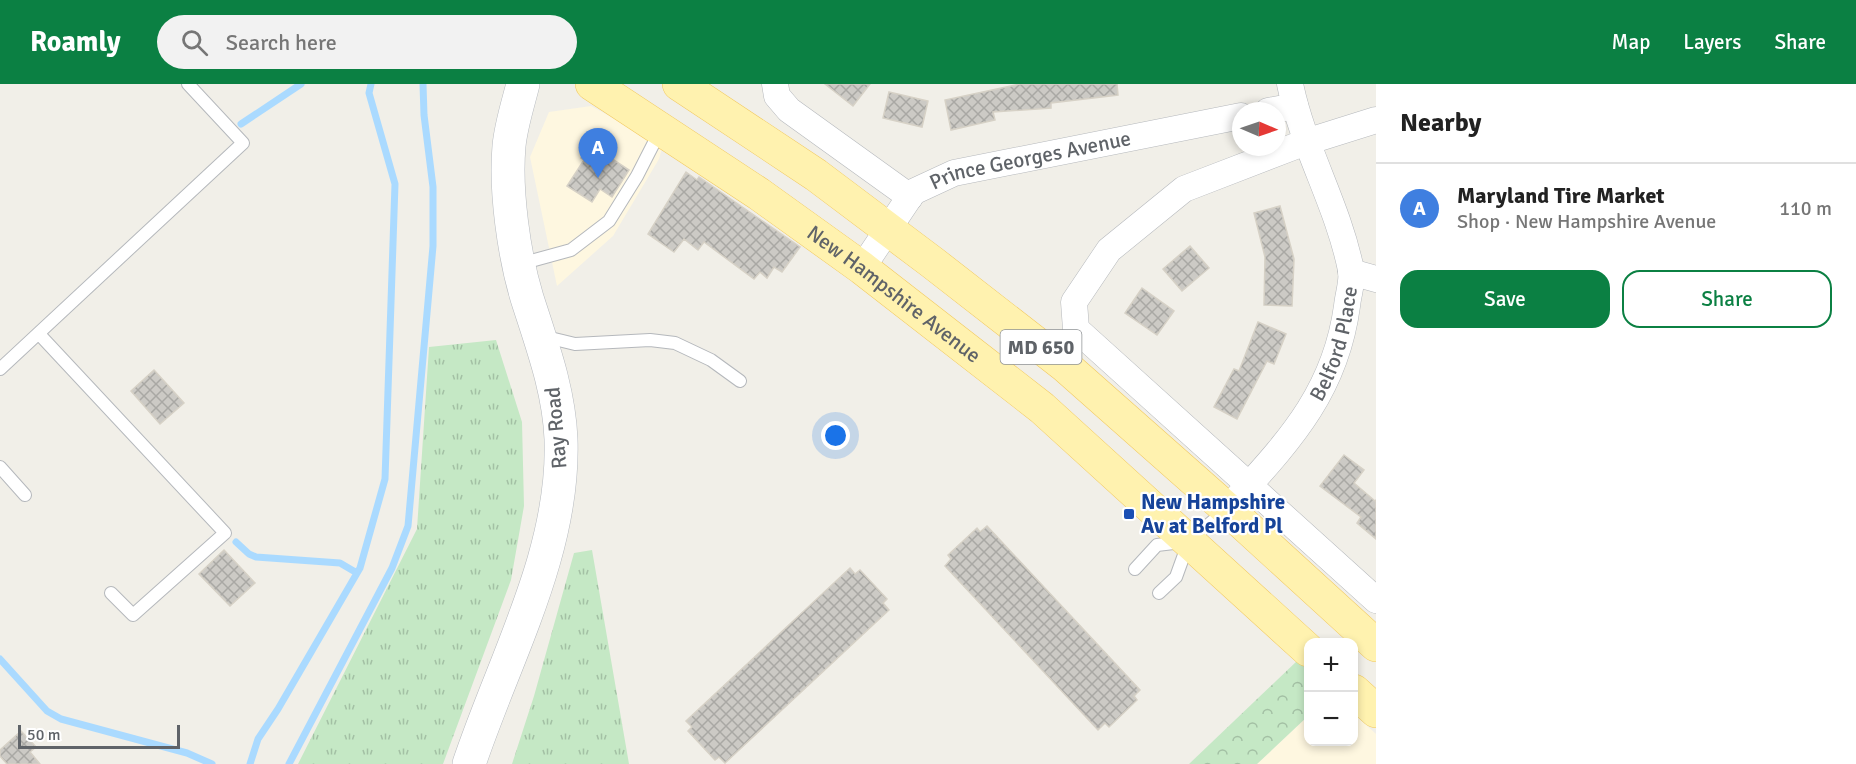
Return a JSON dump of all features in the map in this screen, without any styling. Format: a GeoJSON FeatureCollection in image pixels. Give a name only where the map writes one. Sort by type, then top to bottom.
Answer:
{"type":"FeatureCollection","features":[{"type":"Feature","properties":{"kind":"main road","name":"New Hampshire Avenue"},"geometry":{"type":"LineString","coordinates":[[592,84],[759,195],[862,268],[1042,408],[1304,646]]}},
{"type":"Feature","properties":{"kind":"main road","name":"MD 650"},"geometry":{"type":"LineString","coordinates":[[679,84],[816,176],[1064,365],[1376,645]]}},
{"type":"Feature","properties":{"kind":"street","name":"Ray Road"},"geometry":{"type":"LineString","coordinates":[[469,764],[543,563],[555,516],[561,473],[561,437],[551,373],[519,264],[509,190],[509,146],[523,84]]}},
{"type":"Feature","properties":{"kind":"street"},"geometry":{"type":"LineString","coordinates":[[775,84],[777,96],[789,110],[910,197]]}},
{"type":"Feature","properties":{"kind":"street","name":"Belford Place"},"geometry":{"type":"LineString","coordinates":[[1227,509],[1306,416],[1327,380],[1344,330],[1351,272],[1327,188],[1306,142],[1292,95]]}},
{"type":"Feature","properties":{"kind":"street","name":"Prince Georges Avenue"},"geometry":{"type":"LineString","coordinates":[[862,268],[913,192],[954,173],[1232,118]]}},
{"type":"Feature","properties":{"kind":"street"},"geometry":{"type":"LineString","coordinates":[[1376,120],[1306,142],[1184,189],[1109,250],[1074,302],[1076,329],[1376,600]]}},
{"type":"Feature","properties":{"kind":"street"},"geometry":{"type":"LineString","coordinates":[[1351,272],[1376,279]]}},
{"type":"Feature","properties":{"kind":"lane"},"geometry":{"type":"LineString","coordinates":[[0,369],[243,143],[188,84]]}},
{"type":"Feature","properties":{"kind":"lane"},"geometry":{"type":"LineString","coordinates":[[519,264],[571,250],[609,221],[637,177],[660,129]]}},
{"type":"Feature","properties":{"kind":"lane"},"geometry":{"type":"LineString","coordinates":[[39,334],[225,533],[133,615],[111,593]]}},
{"type":"Feature","properties":{"kind":"lane"},"geometry":{"type":"LineString","coordinates":[[540,336],[575,344],[650,340],[675,343],[711,360],[740,381]]}},
{"type":"Feature","properties":{"kind":"lane"},"geometry":{"type":"LineString","coordinates":[[0,467],[25,495]]}},
{"type":"Feature","properties":{"kind":"lane"},"geometry":{"type":"LineString","coordinates":[[1159,592],[1176,578],[1189,541],[1227,509]]}},
{"type":"Feature","properties":{"kind":"lane"},"geometry":{"type":"LineString","coordinates":[[1135,569],[1157,545],[1189,541]]}},
{"type":"Feature","properties":{"kind":"shaded area"},"geometry":{"type":"Polygon","coordinates":[[[591,106],[663,145],[659,159],[613,236],[557,286],[530,157],[549,112],[591,106]]]}},
{"type":"Feature","properties":{"kind":"shaded area"},"geometry":{"type":"Polygon","coordinates":[[[1358,718],[1376,734],[1376,764],[1257,764],[1304,720],[1304,746],[1358,746],[1358,718]]]}},
{"type":"Feature","properties":{"kind":"green space"},"geometry":{"type":"Polygon","coordinates":[[[496,340],[522,422],[524,506],[511,580],[443,764],[298,764],[417,529],[429,347],[496,340]]]}},
{"type":"Feature","properties":{"kind":"green space"},"geometry":{"type":"Polygon","coordinates":[[[592,550],[629,764],[512,764],[534,696],[574,553],[592,550]]]}},
{"type":"Feature","properties":{"kind":"green space"},"geometry":{"type":"Polygon","coordinates":[[[1298,660],[1304,667],[1304,720],[1257,764],[1189,764],[1298,660]]]}},
{"type":"Feature","properties":{"kind":"building"},"geometry":{"type":"Polygon","coordinates":[[[825,84],[870,84],[853,106],[825,84]]]}},
{"type":"Feature","properties":{"kind":"building"},"geometry":{"type":"Polygon","coordinates":[[[1020,84],[1117,84],[1118,95],[1051,103],[1051,108],[993,112],[995,120],[951,130],[945,100],[1020,84]]]}},
{"type":"Feature","properties":{"kind":"building"},"geometry":{"type":"Polygon","coordinates":[[[889,92],[928,101],[922,127],[883,118],[889,92]]]}},
{"type":"Feature","properties":{"kind":"building"},"geometry":{"type":"Polygon","coordinates":[[[594,147],[629,170],[612,197],[600,189],[592,202],[567,186],[584,160],[581,158],[587,148],[594,147]]]}},
{"type":"Feature","properties":{"kind":"building"},"geometry":{"type":"Polygon","coordinates":[[[686,172],[697,180],[699,177],[800,247],[782,272],[774,267],[767,278],[760,272],[754,279],[704,242],[698,250],[684,239],[674,252],[648,234],[686,172]]]}},
{"type":"Feature","properties":{"kind":"building"},"geometry":{"type":"Polygon","coordinates":[[[1280,206],[1294,259],[1292,306],[1264,305],[1265,257],[1254,213],[1280,206]]]}},
{"type":"Feature","properties":{"kind":"building"},"geometry":{"type":"Polygon","coordinates":[[[1190,246],[1209,268],[1182,291],[1163,269],[1190,246]]]}},
{"type":"Feature","properties":{"kind":"building"},"geometry":{"type":"Polygon","coordinates":[[[1142,288],[1174,311],[1157,335],[1125,313],[1142,288]]]}},
{"type":"Feature","properties":{"kind":"building"},"geometry":{"type":"Polygon","coordinates":[[[1258,322],[1286,334],[1274,364],[1267,361],[1237,419],[1214,407],[1234,369],[1239,371],[1258,322]]]}},
{"type":"Feature","properties":{"kind":"building"},"geometry":{"type":"Polygon","coordinates":[[[154,370],[184,403],[160,424],[131,391],[154,370]]]}},
{"type":"Feature","properties":{"kind":"building"},"geometry":{"type":"Polygon","coordinates":[[[1344,455],[1364,470],[1354,483],[1376,500],[1376,539],[1357,523],[1361,517],[1320,486],[1344,455]]]}},
{"type":"Feature","properties":{"kind":"building"},"geometry":{"type":"Polygon","coordinates":[[[987,526],[1140,690],[1134,696],[1137,700],[1109,727],[1105,723],[1098,730],[945,566],[951,559],[948,555],[977,528],[980,532],[987,526]]]}},
{"type":"Feature","properties":{"kind":"building"},"geometry":{"type":"Polygon","coordinates":[[[224,550],[255,583],[230,606],[199,574],[224,550]]]}},
{"type":"Feature","properties":{"kind":"building"},"geometry":{"type":"Polygon","coordinates":[[[850,568],[855,574],[860,570],[887,599],[883,603],[889,610],[725,763],[719,757],[715,760],[688,731],[692,727],[686,721],[850,568]]]}},
{"type":"Feature","properties":{"kind":"building"},"geometry":{"type":"Polygon","coordinates":[[[21,731],[36,747],[30,752],[40,764],[7,764],[0,756],[0,750],[21,731]]]}},
{"type":"Feature","properties":{"kind":"waterway"},"geometry":{"type":"LineString","coordinates":[[241,124],[301,84]]}},
{"type":"Feature","properties":{"kind":"waterway"},"geometry":{"type":"LineString","coordinates":[[250,764],[258,739],[278,709],[360,568],[385,479],[395,184],[369,93],[371,84]]}},
{"type":"Feature","properties":{"kind":"waterway"},"geometry":{"type":"LineString","coordinates":[[289,764],[392,568],[408,526],[433,246],[433,187],[424,115],[423,84]]}},
{"type":"Feature","properties":{"kind":"waterway"},"geometry":{"type":"LineString","coordinates":[[236,542],[256,557],[340,563],[357,573]]}},
{"type":"Feature","properties":{"kind":"waterway"},"geometry":{"type":"LineString","coordinates":[[0,659],[47,711],[61,719],[187,753],[212,764]]}},
{"type":"Feature","properties":{"kind":"place","name":"Maryland Tire Market"},"geometry":{"type":"Point","coordinates":[598,178]}},
{"type":"Feature","properties":{"kind":"place","name":"New Hampshire Av at Belford Pl"},"geometry":{"type":"Point","coordinates":[1129,514]}}]}
